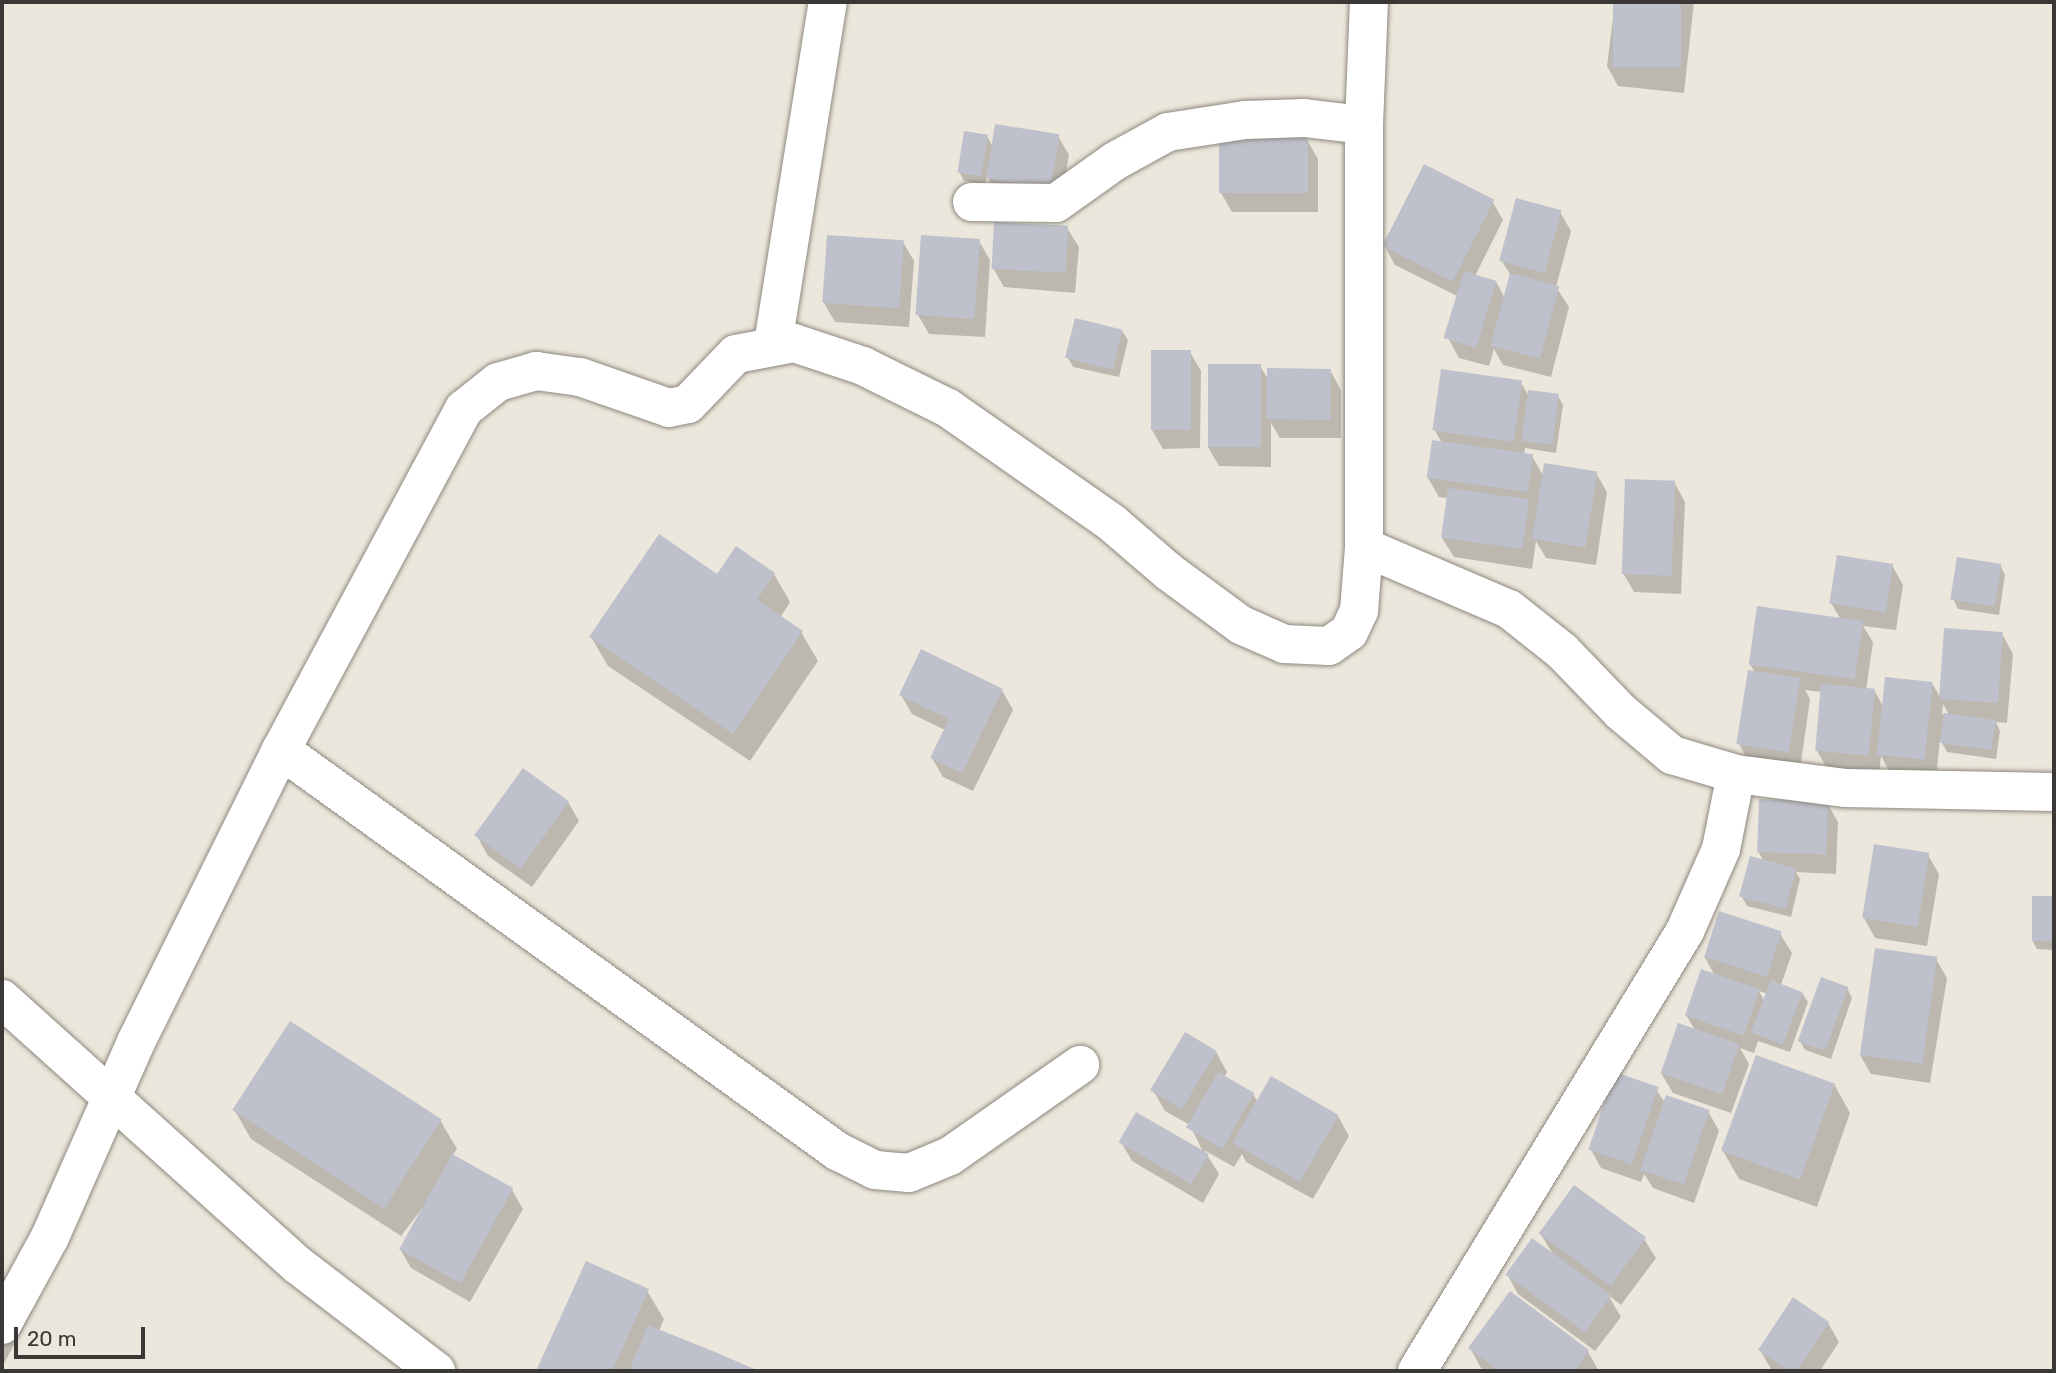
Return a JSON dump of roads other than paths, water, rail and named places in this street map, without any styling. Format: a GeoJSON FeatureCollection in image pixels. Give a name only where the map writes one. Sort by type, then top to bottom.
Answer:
{"type":"FeatureCollection","features":[{"type":"Feature","properties":{"kind":"street"},"geometry":{"type":"LineString","coordinates":[[773,344],[828,2]]}},
{"type":"Feature","properties":{"kind":"street"},"geometry":{"type":"LineString","coordinates":[[2,1325],[50,1237],[136,1042],[281,750],[464,409],[498,382],[536,371],[580,377],[650,405],[688,404],[736,354],[773,344],[794,343],[863,366],[948,408],[1112,523],[1169,572],[1241,625],[1284,644],[1329,646],[1349,632],[1359,611],[1364,547],[1364,125],[1369,2]]}},
{"type":"Feature","properties":{"kind":"street"},"geometry":{"type":"LineString","coordinates":[[972,202],[1056,204],[1115,160],[1168,132],[1245,120],[1304,118],[1364,125]]}},
{"type":"Feature","properties":{"kind":"street"},"geometry":{"type":"LineString","coordinates":[[1364,547],[1508,609],[1562,651],[1621,712],[1672,755],[1736,774],[1846,788],[2054,792]]}},
{"type":"Feature","properties":{"kind":"street"},"geometry":{"type":"LineString","coordinates":[[281,750],[837,1151],[875,1170],[909,1173],[950,1156],[1080,1065]]}},
{"type":"Feature","properties":{"kind":"street"},"geometry":{"type":"LineString","coordinates":[[1417,1371],[1685,931],[1721,849],[1736,774]]}},
{"type":"Feature","properties":{"kind":"street"},"geometry":{"type":"LineString","coordinates":[[2,999],[112,1101],[299,1266],[436,1371]]}}]}
